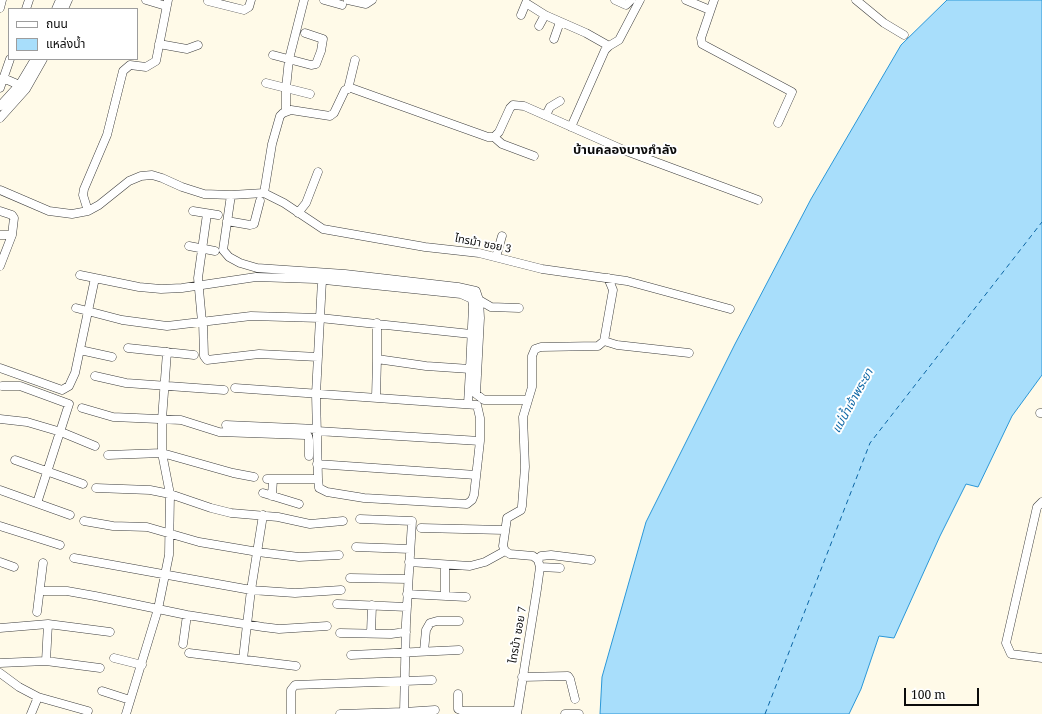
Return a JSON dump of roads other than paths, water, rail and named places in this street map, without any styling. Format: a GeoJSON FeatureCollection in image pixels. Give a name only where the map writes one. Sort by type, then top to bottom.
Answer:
{"type":"FeatureCollection","features":[{"type":"Feature","properties":{"kind":"street"},"geometry":{"type":"LineString","coordinates":[[0,8],[2,0]]}},
{"type":"Feature","properties":{"kind":"street"},"geometry":{"type":"LineString","coordinates":[[88,211],[84,189],[107,134],[123,70],[130,65],[146,67],[154,64],[167,5],[146,0]]}},
{"type":"Feature","properties":{"kind":"street"},"geometry":{"type":"LineString","coordinates":[[208,1],[244,10],[248,9],[251,0]]}},
{"type":"Feature","properties":{"kind":"street"},"geometry":{"type":"LineString","coordinates":[[289,111],[289,59],[304,0]]}},
{"type":"Feature","properties":{"kind":"street"},"geometry":{"type":"LineString","coordinates":[[324,0],[366,4],[372,0]]}},
{"type":"Feature","properties":{"kind":"street"},"geometry":{"type":"LineString","coordinates":[[615,0],[626,5],[631,0]]}},
{"type":"Feature","properties":{"kind":"street"},"geometry":{"type":"LineString","coordinates":[[571,126],[591,84],[602,55],[609,46],[619,40],[640,0]]}},
{"type":"Feature","properties":{"kind":"street"},"geometry":{"type":"LineString","coordinates":[[686,0],[710,10]]}},
{"type":"Feature","properties":{"kind":"street"},"geometry":{"type":"LineString","coordinates":[[714,0],[701,38],[704,46],[792,92],[778,123]]}},
{"type":"Feature","properties":{"kind":"street"},"geometry":{"type":"LineString","coordinates":[[856,0],[884,23],[904,35]]}},
{"type":"Feature","properties":{"kind":"street"},"geometry":{"type":"LineString","coordinates":[[521,15],[526,3],[545,15],[586,33],[609,46]]}},
{"type":"Feature","properties":{"kind":"street"},"geometry":{"type":"LineString","coordinates":[[539,26],[545,15]]}},
{"type":"Feature","properties":{"kind":"street"},"geometry":{"type":"LineString","coordinates":[[554,39],[560,22]]}},
{"type":"Feature","properties":{"kind":"street"},"geometry":{"type":"LineString","coordinates":[[273,55],[314,65],[318,62],[322,39],[304,33]]}},
{"type":"Feature","properties":{"kind":"street"},"geometry":{"type":"LineString","coordinates":[[159,44],[187,49],[198,45]]}},
{"type":"Feature","properties":{"kind":"street"},"geometry":{"type":"LineString","coordinates":[[0,88],[10,60]]}},
{"type":"Feature","properties":{"kind":"street"},"geometry":{"type":"LineString","coordinates":[[0,106],[23,87],[35,60]]}},
{"type":"Feature","properties":{"kind":"street"},"geometry":{"type":"LineString","coordinates":[[0,118],[42,60]]}},
{"type":"Feature","properties":{"kind":"street"},"geometry":{"type":"LineString","coordinates":[[348,89],[355,60]]}},
{"type":"Feature","properties":{"kind":"street"},"geometry":{"type":"LineString","coordinates":[[3,78],[23,87]]}},
{"type":"Feature","properties":{"kind":"street"},"geometry":{"type":"LineString","coordinates":[[266,83],[288,86],[310,94]]}},
{"type":"Feature","properties":{"kind":"street"},"geometry":{"type":"LineString","coordinates":[[0,190],[49,211],[72,214],[88,211],[99,205],[129,181],[141,176],[152,175],[162,178],[172,184],[200,193],[231,195],[264,193],[277,122],[280,116],[289,111],[330,116],[334,113],[345,90],[355,88],[488,137],[494,137],[502,144],[534,156]]}},
{"type":"Feature","properties":{"kind":"street"},"geometry":{"type":"LineString","coordinates":[[546,115],[550,107],[560,101]]}},
{"type":"Feature","properties":{"kind":"street"},"geometry":{"type":"LineString","coordinates":[[494,137],[513,105],[524,106],[626,151],[758,200]]}},
{"type":"Feature","properties":{"kind":"street"},"geometry":{"type":"LineString","coordinates":[[298,213],[306,203],[318,172]]}},
{"type":"Feature","properties":{"kind":"street","name":"ไทรม้า ซอย 3"},"geometry":{"type":"LineString","coordinates":[[264,193],[284,203],[319,227],[340,233],[496,257],[542,269],[608,278],[664,290],[730,310]]}},
{"type":"Feature","properties":{"kind":"street"},"geometry":{"type":"LineString","coordinates":[[231,195],[224,254],[240,263],[257,268],[345,274],[458,287],[476,291],[479,300],[480,318],[476,394],[484,400],[528,400]]}},
{"type":"Feature","properties":{"kind":"street"},"geometry":{"type":"LineString","coordinates":[[227,221],[250,225],[254,224],[260,201]]}},
{"type":"Feature","properties":{"kind":"street"},"geometry":{"type":"LineString","coordinates":[[0,211],[14,218],[12,235],[0,266]]}},
{"type":"Feature","properties":{"kind":"street"},"geometry":{"type":"LineString","coordinates":[[193,212],[218,216]]}},
{"type":"Feature","properties":{"kind":"street"},"geometry":{"type":"LineString","coordinates":[[207,214],[198,286],[203,322],[204,356],[207,360],[259,354],[318,357]]}},
{"type":"Feature","properties":{"kind":"street"},"geometry":{"type":"LineString","coordinates":[[0,235],[12,235]]}},
{"type":"Feature","properties":{"kind":"street"},"geometry":{"type":"LineString","coordinates":[[496,257],[502,236]]}},
{"type":"Feature","properties":{"kind":"street"},"geometry":{"type":"LineString","coordinates":[[190,246],[215,251]]}},
{"type":"Feature","properties":{"kind":"street"},"geometry":{"type":"LineString","coordinates":[[80,275],[140,287],[161,289],[198,286],[256,277],[322,280],[461,294],[472,299],[473,306],[468,404]]}},
{"type":"Feature","properties":{"kind":"street"},"geometry":{"type":"LineString","coordinates":[[0,368],[62,390],[69,386],[75,373],[95,278]]}},
{"type":"Feature","properties":{"kind":"street"},"geometry":{"type":"LineString","coordinates":[[560,568],[539,564],[533,556],[510,554],[505,551],[503,546],[504,530],[507,518],[521,510],[522,506],[525,467],[523,417],[533,382],[532,356],[536,349],[559,346],[598,346],[604,340],[612,290],[608,278]]}},
{"type":"Feature","properties":{"kind":"street"},"geometry":{"type":"LineString","coordinates":[[235,388],[316,394],[376,397],[477,405],[480,418],[480,441],[474,495],[472,500],[467,504],[364,498],[327,492],[319,488],[317,464],[316,394],[322,280]]}},
{"type":"Feature","properties":{"kind":"street"},"geometry":{"type":"LineString","coordinates":[[479,300],[490,307],[519,308]]}},
{"type":"Feature","properties":{"kind":"street"},"geometry":{"type":"LineString","coordinates":[[76,308],[122,320],[167,326],[251,316],[320,318],[471,334]]}},
{"type":"Feature","properties":{"kind":"street"},"geometry":{"type":"LineString","coordinates":[[376,397],[377,323]]}},
{"type":"Feature","properties":{"kind":"street"},"geometry":{"type":"LineString","coordinates":[[604,340],[617,345],[689,353]]}},
{"type":"Feature","properties":{"kind":"street"},"geometry":{"type":"LineString","coordinates":[[128,348],[194,355]]}},
{"type":"Feature","properties":{"kind":"street"},"geometry":{"type":"LineString","coordinates":[[80,350],[112,357]]}},
{"type":"Feature","properties":{"kind":"street"},"geometry":{"type":"LineString","coordinates":[[126,714],[158,609],[166,574],[170,534],[170,494],[162,453],[162,419],[167,352]]}},
{"type":"Feature","properties":{"kind":"street"},"geometry":{"type":"LineString","coordinates":[[377,359],[426,366],[470,369]]}},
{"type":"Feature","properties":{"kind":"street"},"geometry":{"type":"LineString","coordinates":[[95,376],[126,383],[224,390]]}},
{"type":"Feature","properties":{"kind":"street"},"geometry":{"type":"LineString","coordinates":[[2,386],[20,386],[67,402],[69,407],[37,503]]}},
{"type":"Feature","properties":{"kind":"street"},"geometry":{"type":"LineString","coordinates":[[82,408],[113,417],[181,420],[219,432],[305,435],[308,436],[309,440],[309,456]]}},
{"type":"Feature","properties":{"kind":"street"},"geometry":{"type":"LineString","coordinates":[[0,419],[28,422],[61,432],[95,446]]}},
{"type":"Feature","properties":{"kind":"street"},"geometry":{"type":"LineString","coordinates":[[226,425],[480,441]]}},
{"type":"Feature","properties":{"kind":"street"},"geometry":{"type":"LineString","coordinates":[[108,455],[162,453],[233,474],[254,477]]}},
{"type":"Feature","properties":{"kind":"street"},"geometry":{"type":"LineString","coordinates":[[16,460],[82,484]]}},
{"type":"Feature","properties":{"kind":"street"},"geometry":{"type":"LineString","coordinates":[[317,464],[476,475]]}},
{"type":"Feature","properties":{"kind":"street"},"geometry":{"type":"LineString","coordinates":[[272,496],[270,479],[318,479]]}},
{"type":"Feature","properties":{"kind":"street"},"geometry":{"type":"LineString","coordinates":[[96,488],[146,490],[170,494],[224,511],[263,515],[310,524],[343,521]]}},
{"type":"Feature","properties":{"kind":"street"},"geometry":{"type":"LineString","coordinates":[[0,490],[70,515]]}},
{"type":"Feature","properties":{"kind":"street"},"geometry":{"type":"LineString","coordinates":[[262,493],[299,504]]}},
{"type":"Feature","properties":{"kind":"street"},"geometry":{"type":"LineString","coordinates":[[1042,502],[1037,507],[1035,513],[1006,643],[1011,654],[1042,658]]}},
{"type":"Feature","properties":{"kind":"street"},"geometry":{"type":"LineString","coordinates":[[243,659],[251,590],[263,515]]}},
{"type":"Feature","properties":{"kind":"street"},"geometry":{"type":"LineString","coordinates":[[360,519],[412,521],[407,594],[404,712]]}},
{"type":"Feature","properties":{"kind":"street"},"geometry":{"type":"LineString","coordinates":[[84,521],[113,526],[145,527],[221,546],[258,552],[299,557],[339,555]]}},
{"type":"Feature","properties":{"kind":"street"},"geometry":{"type":"LineString","coordinates":[[0,526],[60,545]]}},
{"type":"Feature","properties":{"kind":"street"},"geometry":{"type":"LineString","coordinates":[[421,528],[504,530]]}},
{"type":"Feature","properties":{"kind":"street"},"geometry":{"type":"LineString","coordinates":[[356,547],[410,549]]}},
{"type":"Feature","properties":{"kind":"street"},"geometry":{"type":"LineString","coordinates":[[409,562],[466,566],[479,564],[505,551]]}},
{"type":"Feature","properties":{"kind":"street"},"geometry":{"type":"LineString","coordinates":[[539,564],[541,556],[551,555],[592,560]]}},
{"type":"Feature","properties":{"kind":"street"},"geometry":{"type":"LineString","coordinates":[[74,558],[251,590],[294,594],[341,590]]}},
{"type":"Feature","properties":{"kind":"street"},"geometry":{"type":"LineString","coordinates":[[0,562],[14,567]]}},
{"type":"Feature","properties":{"kind":"street"},"geometry":{"type":"LineString","coordinates":[[37,612],[43,563]]}},
{"type":"Feature","properties":{"kind":"street","name":"ไทรม้า ซอย 7"},"geometry":{"type":"LineString","coordinates":[[517,712],[539,564]]}},
{"type":"Feature","properties":{"kind":"street"},"geometry":{"type":"LineString","coordinates":[[445,565],[445,596]]}},
{"type":"Feature","properties":{"kind":"street"},"geometry":{"type":"LineString","coordinates":[[350,578],[408,579]]}},
{"type":"Feature","properties":{"kind":"street"},"geometry":{"type":"LineString","coordinates":[[40,591],[67,591],[187,615],[279,629],[327,626]]}},
{"type":"Feature","properties":{"kind":"street"},"geometry":{"type":"LineString","coordinates":[[407,594],[466,597]]}},
{"type":"Feature","properties":{"kind":"street"},"geometry":{"type":"LineString","coordinates":[[337,604],[407,607]]}},
{"type":"Feature","properties":{"kind":"street"},"geometry":{"type":"LineString","coordinates":[[371,633],[372,605]]}},
{"type":"Feature","properties":{"kind":"street"},"geometry":{"type":"LineString","coordinates":[[183,644],[187,615]]}},
{"type":"Feature","properties":{"kind":"street"},"geometry":{"type":"LineString","coordinates":[[424,651],[426,630],[430,623],[437,621],[459,621]]}},
{"type":"Feature","properties":{"kind":"street"},"geometry":{"type":"LineString","coordinates":[[46,661],[48,624]]}},
{"type":"Feature","properties":{"kind":"street"},"geometry":{"type":"LineString","coordinates":[[0,628],[48,624],[110,632]]}},
{"type":"Feature","properties":{"kind":"street"},"geometry":{"type":"LineString","coordinates":[[340,633],[406,632]]}},
{"type":"Feature","properties":{"kind":"street"},"geometry":{"type":"LineString","coordinates":[[351,655],[459,650]]}},
{"type":"Feature","properties":{"kind":"street"},"geometry":{"type":"LineString","coordinates":[[189,652],[296,666]]}},
{"type":"Feature","properties":{"kind":"street"},"geometry":{"type":"LineString","coordinates":[[114,658],[142,665]]}},
{"type":"Feature","properties":{"kind":"street"},"geometry":{"type":"LineString","coordinates":[[88,711],[38,697],[19,687],[1,674],[2,666],[4,663],[46,661],[100,668]]}},
{"type":"Feature","properties":{"kind":"street"},"geometry":{"type":"LineString","coordinates":[[522,676],[568,676],[576,699]]}},
{"type":"Feature","properties":{"kind":"street"},"geometry":{"type":"LineString","coordinates":[[291,714],[290,690],[295,685],[432,680]]}},
{"type":"Feature","properties":{"kind":"street"},"geometry":{"type":"LineString","coordinates":[[102,691],[130,700]]}},
{"type":"Feature","properties":{"kind":"street"},"geometry":{"type":"LineString","coordinates":[[458,694],[458,709],[463,711],[517,712]]}},
{"type":"Feature","properties":{"kind":"street"},"geometry":{"type":"LineString","coordinates":[[31,714],[38,697]]}},
{"type":"Feature","properties":{"kind":"street"},"geometry":{"type":"LineString","coordinates":[[340,714],[435,710]]}},
{"type":"Feature","properties":{"kind":"street"},"geometry":{"type":"LineString","coordinates":[[565,714],[578,714]]}},
{"type":"Feature","properties":{"kind":"water","name":"แม่น้ำเจ้าพระยา"},"geometry":{"type":"Polygon","coordinates":[[[947,0],[1042,0],[1042,375],[1012,416],[978,487],[966,484],[940,536],[894,638],[879,636],[861,689],[849,714],[600,714],[602,677],[646,522],[735,344],[811,199],[901,45],[947,0]]]}},
{"type":"Feature","properties":{"kind":"district","name":"บ้านคลองบางกำลัง"},"geometry":{"type":"Point","coordinates":[625,150]}}]}
